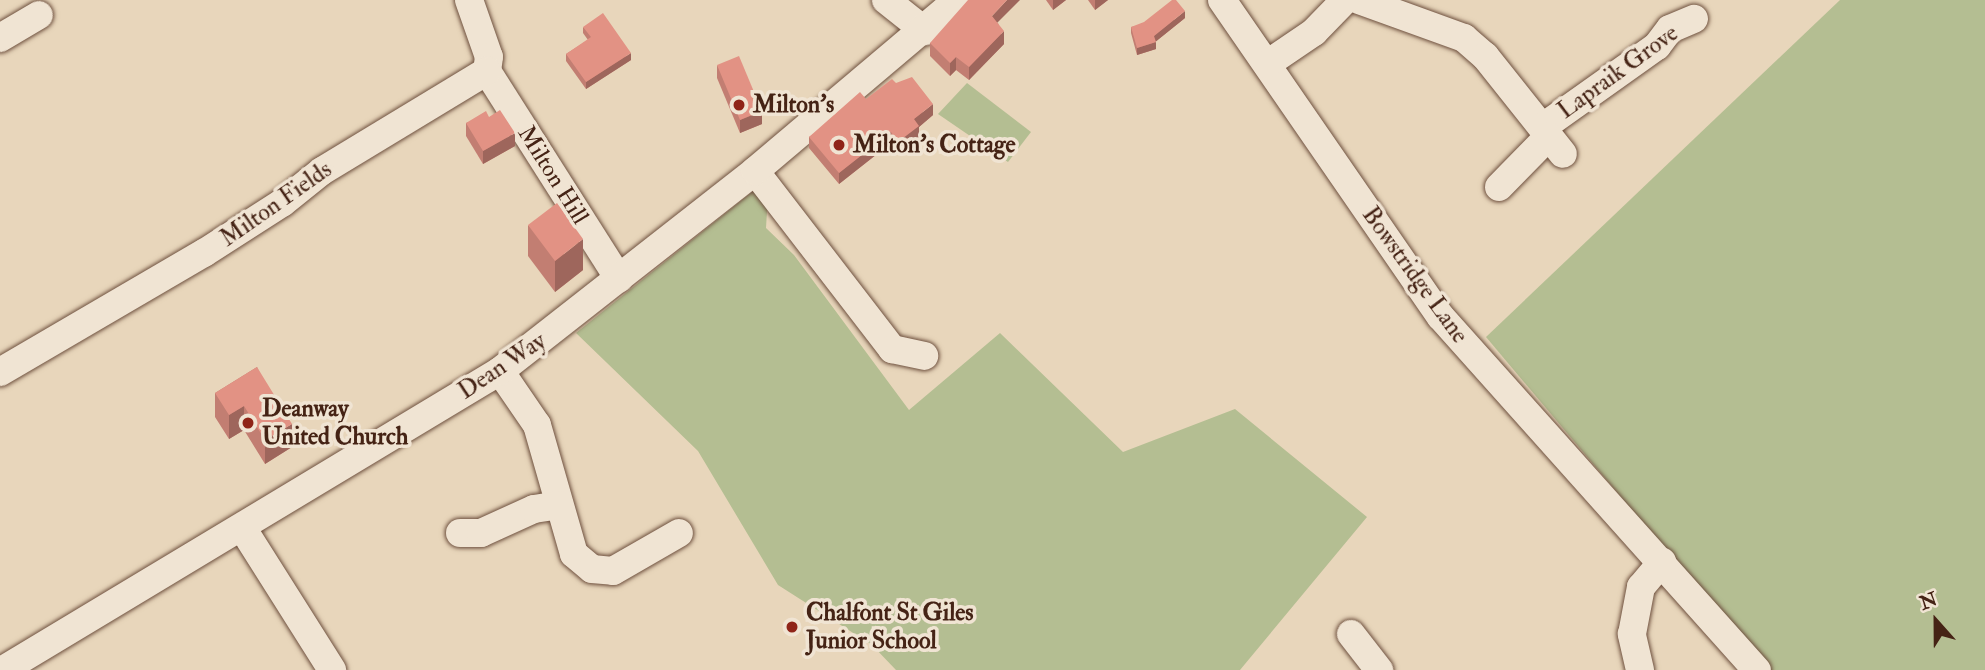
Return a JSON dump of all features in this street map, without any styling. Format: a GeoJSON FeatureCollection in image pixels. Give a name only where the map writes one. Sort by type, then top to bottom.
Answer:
{"type":"FeatureCollection","features":[{"type":"Feature","properties":{"kind":"street"},"geometry":{"type":"LineString","coordinates":[[469,0],[489,57],[487,71]]}},
{"type":"Feature","properties":{"kind":"street"},"geometry":{"type":"LineString","coordinates":[[886,0],[925,31]]}},
{"type":"Feature","properties":{"kind":"street","name":"Dean Way"},"geometry":{"type":"LineString","coordinates":[[3,670],[243,529],[500,371],[755,171],[787,133],[925,31],[957,0]]}},
{"type":"Feature","properties":{"kind":"street","name":"Bowstridge Lane"},"geometry":{"type":"LineString","coordinates":[[1222,0],[1441,317],[1757,670]]}},
{"type":"Feature","properties":{"kind":"street"},"geometry":{"type":"LineString","coordinates":[[1267,64],[1314,32],[1345,0]]}},
{"type":"Feature","properties":{"kind":"street","name":"Lapraik Grove"},"geometry":{"type":"LineString","coordinates":[[1359,0],[1464,38],[1485,56],[1552,139],[1657,46],[1670,29],[1694,19]]}},
{"type":"Feature","properties":{"kind":"street"},"geometry":{"type":"LineString","coordinates":[[0,38],[39,15]]}},
{"type":"Feature","properties":{"kind":"street","name":"Milton Hill"},"geometry":{"type":"LineString","coordinates":[[487,71],[619,279]]}},
{"type":"Feature","properties":{"kind":"street","name":"Milton Fields"},"geometry":{"type":"LineString","coordinates":[[0,372],[204,253],[282,203],[322,171],[487,71]]}},
{"type":"Feature","properties":{"kind":"street"},"geometry":{"type":"LineString","coordinates":[[1499,187],[1552,139]]}},
{"type":"Feature","properties":{"kind":"street"},"geometry":{"type":"LineString","coordinates":[[755,171],[892,349],[924,356]]}},
{"type":"Feature","properties":{"kind":"street"},"geometry":{"type":"LineString","coordinates":[[500,371],[537,425],[574,554],[592,569],[613,571],[678,533]]}},
{"type":"Feature","properties":{"kind":"street"},"geometry":{"type":"LineString","coordinates":[[460,533],[481,533],[534,509],[559,505]]}},
{"type":"Feature","properties":{"kind":"street"},"geometry":{"type":"LineString","coordinates":[[243,529],[332,670]]}},
{"type":"Feature","properties":{"kind":"street"},"geometry":{"type":"LineString","coordinates":[[1640,670],[1632,634],[1641,587],[1662,562]]}},
{"type":"Feature","properties":{"kind":"street"},"geometry":{"type":"LineString","coordinates":[[1351,634],[1379,670]]}},
{"type":"Feature","properties":{"kind":"green space"},"geometry":{"type":"Polygon","coordinates":[[[1840,0],[1985,0],[1985,670],[1767,670],[1486,337],[1840,0]]]}},
{"type":"Feature","properties":{"kind":"green space"},"geometry":{"type":"Polygon","coordinates":[[[967,83],[1031,132],[1008,162],[938,114],[967,83]]]}},
{"type":"Feature","properties":{"kind":"green space"},"geometry":{"type":"Polygon","coordinates":[[[752,192],[768,195],[766,228],[794,255],[909,410],[1000,333],[1123,452],[1235,409],[1367,517],[1240,670],[896,670],[872,645],[778,585],[698,451],[576,333],[752,192]]]}},
{"type":"Feature","properties":{"kind":"building"},"geometry":{"type":"Polygon","coordinates":[[[968,0],[1007,0],[992,16],[1004,31],[969,67],[956,57],[950,63],[930,43],[968,0]]]}},
{"type":"Feature","properties":{"kind":"building"},"geometry":{"type":"Polygon","coordinates":[[[1172,0],[1176,0],[1185,11],[1154,36],[1156,42],[1137,48],[1131,27],[1144,22],[1172,0]]]}},
{"type":"Feature","properties":{"kind":"building"},"geometry":{"type":"Polygon","coordinates":[[[603,13],[631,53],[586,82],[566,54],[591,37],[583,27],[603,13]]]}},
{"type":"Feature","properties":{"kind":"building"},"geometry":{"type":"Polygon","coordinates":[[[739,56],[762,111],[740,120],[717,65],[739,56]]]}},
{"type":"Feature","properties":{"kind":"building"},"geometry":{"type":"Polygon","coordinates":[[[912,77],[933,104],[914,119],[919,126],[898,142],[891,132],[839,173],[809,137],[860,92],[866,99],[892,79],[896,83],[912,77]]]}},
{"type":"Feature","properties":{"kind":"building"},"geometry":{"type":"Polygon","coordinates":[[[500,110],[515,133],[483,151],[466,123],[486,111],[489,117],[500,110]]]}},
{"type":"Feature","properties":{"kind":"building"},"geometry":{"type":"Polygon","coordinates":[[[557,203],[583,239],[555,261],[528,225],[557,203]]]}},
{"type":"Feature","properties":{"kind":"building"},"geometry":{"type":"Polygon","coordinates":[[[257,367],[292,424],[265,440],[244,406],[229,415],[215,393],[257,367]]]}},
{"type":"Feature","properties":{"kind":"place","name":"Milton's"},"geometry":{"type":"Point","coordinates":[739,105]}},
{"type":"Feature","properties":{"kind":"place","name":"Milton's Cottage"},"geometry":{"type":"Point","coordinates":[839,145]}},
{"type":"Feature","properties":{"kind":"place","name":"Deanway United Church"},"geometry":{"type":"Point","coordinates":[248,423]}},
{"type":"Feature","properties":{"kind":"place","name":"Chalfont St Giles Junior School"},"geometry":{"type":"Point","coordinates":[792,627]}}]}
